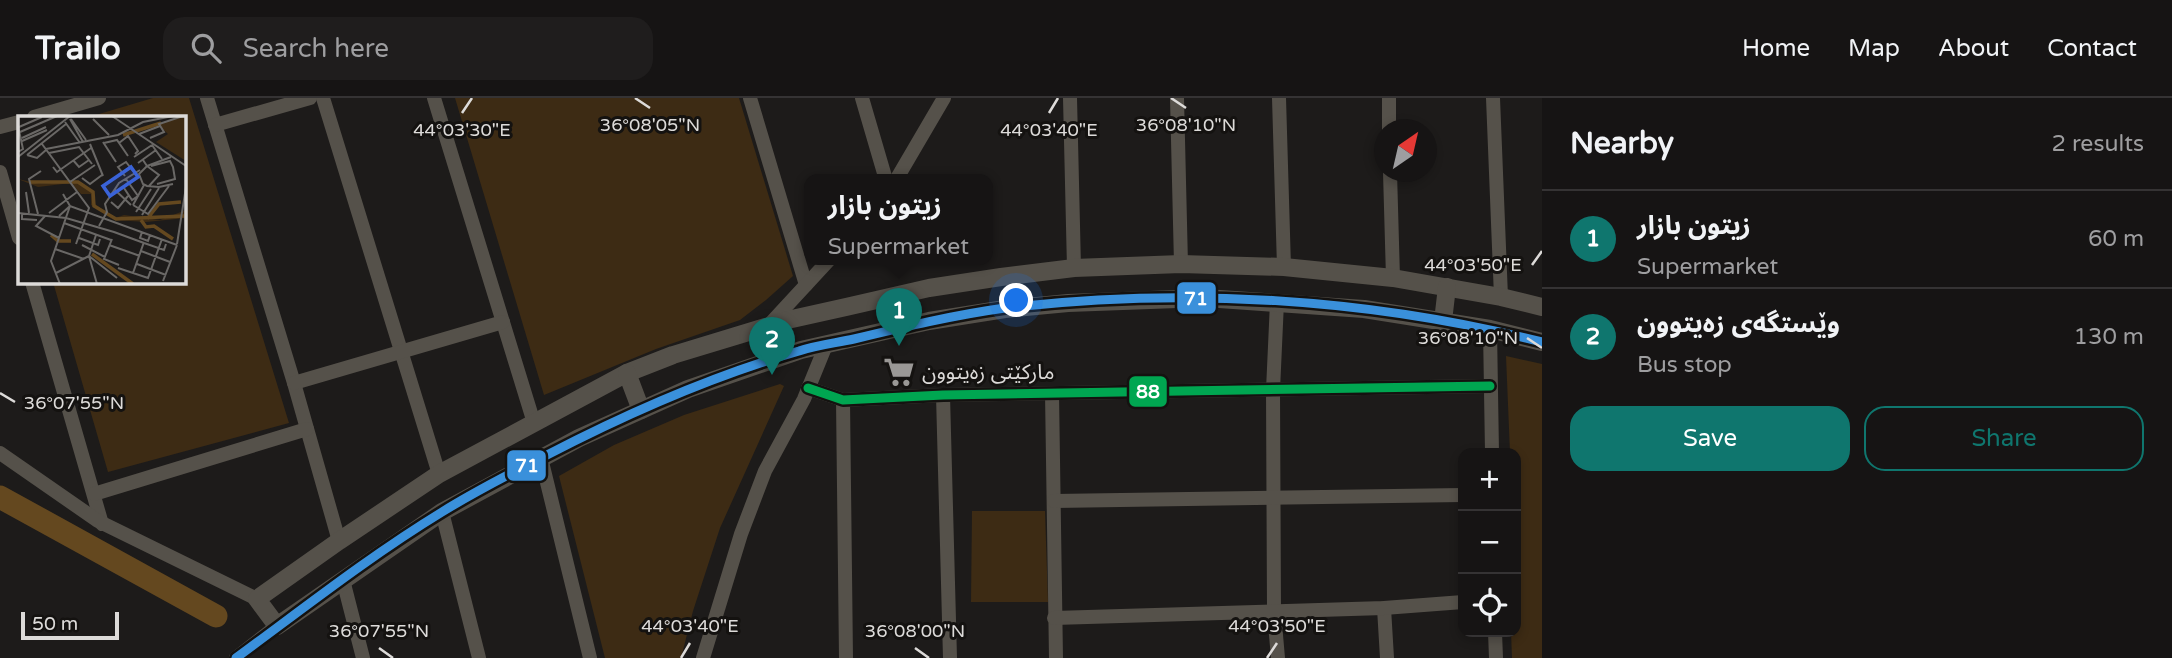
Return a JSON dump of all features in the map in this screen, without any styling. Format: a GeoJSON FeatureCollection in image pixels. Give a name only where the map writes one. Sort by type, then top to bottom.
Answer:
{"type":"FeatureCollection","features":[{"type":"Feature","properties":{"kind":"street"},"geometry":{"type":"LineString","coordinates":[[37,116],[80,101],[99,98]]}},
{"type":"Feature","properties":{"kind":"street"},"geometry":{"type":"LineString","coordinates":[[207,98],[339,541]]}},
{"type":"Feature","properties":{"kind":"street"},"geometry":{"type":"LineString","coordinates":[[215,125],[310,98]]}},
{"type":"Feature","properties":{"kind":"street"},"geometry":{"type":"LineString","coordinates":[[323,98],[439,474]]}},
{"type":"Feature","properties":{"kind":"street"},"geometry":{"type":"LineString","coordinates":[[434,98],[534,423]]}},
{"type":"Feature","properties":{"kind":"street"},"geometry":{"type":"LineString","coordinates":[[750,98],[806,285]]}},
{"type":"Feature","properties":{"kind":"street"},"geometry":{"type":"LineString","coordinates":[[862,98],[884,174]]}},
{"type":"Feature","properties":{"kind":"street"},"geometry":{"type":"LineString","coordinates":[[899,174],[944,98]]}},
{"type":"Feature","properties":{"kind":"street"},"geometry":{"type":"LineString","coordinates":[[1070,98],[1074,268]]}},
{"type":"Feature","properties":{"kind":"street"},"geometry":{"type":"LineString","coordinates":[[1177,98],[1181,264]]}},
{"type":"Feature","properties":{"kind":"street"},"geometry":{"type":"LineString","coordinates":[[1279,98],[1284,267]]}},
{"type":"Feature","properties":{"kind":"street"},"geometry":{"type":"LineString","coordinates":[[1389,98],[1389,119]]}},
{"type":"Feature","properties":{"kind":"street"},"geometry":{"type":"LineString","coordinates":[[1493,98],[1501,297]]}},
{"type":"Feature","properties":{"kind":"street"},"geometry":{"type":"LineString","coordinates":[[0,127],[18,122]]}},
{"type":"Feature","properties":{"kind":"street"},"geometry":{"type":"LineString","coordinates":[[0,172],[18,235]]}},
{"type":"Feature","properties":{"kind":"street"},"geometry":{"type":"LineString","coordinates":[[1390,182],[1392,278]]}},
{"type":"Feature","properties":{"kind":"street"},"geometry":{"type":"LineString","coordinates":[[257,599],[439,474],[627,373],[673,355],[792,319],[929,288],[1074,268],[1181,264],[1284,267],[1392,278],[1447,286],[1542,307]]}},
{"type":"Feature","properties":{"kind":"street"},"geometry":{"type":"LineString","coordinates":[[768,327],[824,265]]}},
{"type":"Feature","properties":{"kind":"street"},"geometry":{"type":"LineString","coordinates":[[33,284],[102,523]]}},
{"type":"Feature","properties":{"kind":"street"},"geometry":{"type":"LineString","coordinates":[[1443,321],[1447,286]]}},
{"type":"Feature","properties":{"kind":"street"},"geometry":{"type":"LineString","coordinates":[[242,656],[277,626],[442,512],[541,458],[688,388],[801,350],[929,321],[1030,306],[1205,298],[1363,309],[1490,329],[1542,342]]}},
{"type":"Feature","properties":{"kind":"street"},"geometry":{"type":"LineString","coordinates":[[1277,302],[1273,390],[1274,611],[1278,658]]}},
{"type":"Feature","properties":{"kind":"street"},"geometry":{"type":"LineString","coordinates":[[294,383],[503,322]]}},
{"type":"Feature","properties":{"kind":"street"},"geometry":{"type":"LineString","coordinates":[[1490,329],[1492,448]]}},
{"type":"Feature","properties":{"kind":"street"},"geometry":{"type":"LineString","coordinates":[[703,658],[720,594],[765,471],[808,388],[826,345]]}},
{"type":"Feature","properties":{"kind":"street"},"geometry":{"type":"LineString","coordinates":[[627,373],[641,410]]}},
{"type":"Feature","properties":{"kind":"street"},"geometry":{"type":"LineString","coordinates":[[808,388],[843,400],[943,395],[1490,386]]}},
{"type":"Feature","properties":{"kind":"street"},"geometry":{"type":"LineString","coordinates":[[1052,393],[1056,658]]}},
{"type":"Feature","properties":{"kind":"street"},"geometry":{"type":"LineString","coordinates":[[943,395],[950,658]]}},
{"type":"Feature","properties":{"kind":"street"},"geometry":{"type":"LineString","coordinates":[[843,400],[846,658]]}},
{"type":"Feature","properties":{"kind":"street"},"geometry":{"type":"LineString","coordinates":[[94,494],[307,429]]}},
{"type":"Feature","properties":{"kind":"street"},"geometry":{"type":"LineString","coordinates":[[0,453],[102,523],[257,599],[277,626]]}},
{"type":"Feature","properties":{"kind":"street"},"geometry":{"type":"LineString","coordinates":[[541,458],[590,658]]}},
{"type":"Feature","properties":{"kind":"street"},"geometry":{"type":"LineString","coordinates":[[1054,501],[1458,495]]}},
{"type":"Feature","properties":{"kind":"street"},"geometry":{"type":"LineString","coordinates":[[442,512],[479,658]]}},
{"type":"Feature","properties":{"kind":"street"},"geometry":{"type":"LineString","coordinates":[[343,580],[363,658]]}},
{"type":"Feature","properties":{"kind":"street"},"geometry":{"type":"LineString","coordinates":[[1054,618],[1384,608],[1458,602]]}},
{"type":"Feature","properties":{"kind":"street"},"geometry":{"type":"LineString","coordinates":[[1384,608],[1387,658]]}},
{"type":"Feature","properties":{"kind":"street"},"geometry":{"type":"LineString","coordinates":[[1495,637],[1496,658]]}},
{"type":"Feature","properties":{"kind":"shaded area"},"geometry":{"type":"Polygon","coordinates":[[[153,98],[189,98],[289,423],[108,472],[54,284],[186,284],[186,116],[92,116],[153,98]]]}},
{"type":"Feature","properties":{"kind":"shaded area"},"geometry":{"type":"Polygon","coordinates":[[[455,98],[739,98],[793,276],[740,320],[656,349],[544,395],[455,98]]]}},
{"type":"Feature","properties":{"kind":"shaded area"},"geometry":{"type":"Polygon","coordinates":[[[1506,356],[1542,364],[1542,658],[1512,658],[1511,637],[1521,637],[1521,448],[1510,448],[1506,356]]]}},
{"type":"Feature","properties":{"kind":"shaded area"},"geometry":{"type":"Polygon","coordinates":[[[780,384],[784,386],[720,528],[681,658],[605,658],[559,476],[614,445],[684,415],[780,384]]]}},
{"type":"Feature","properties":{"kind":"shaded area"},"geometry":{"type":"Polygon","coordinates":[[[972,511],[1045,511],[1048,602],[971,602],[972,511]]]}},
{"type":"Feature","properties":{"kind":"waterway"},"geometry":{"type":"LineString","coordinates":[[0,497],[216,616]]}},
{"type":"Feature","properties":{"kind":"transit line","name":"71"},"geometry":{"type":"LineString","coordinates":[[236,658],[389,546],[494,482],[578,439],[671,397],[734,372],[813,347],[1005,308],[1140,298],[1208,298],[1343,306],[1477,327],[1542,342]]}},
{"type":"Feature","properties":{"kind":"transit line","name":"88"},"geometry":{"type":"LineString","coordinates":[[808,388],[843,400],[943,395],[1490,386]]}},
{"type":"Feature","properties":{"kind":"place","name":"زيتون بازار"},"geometry":{"type":"Point","coordinates":[899,346]}},
{"type":"Feature","properties":{"kind":"place","name":"مارکێتی زەیتوون"},"geometry":{"type":"Point","coordinates":[899,372]}},
{"type":"Feature","properties":{"kind":"place","name":"وێستگەی زەیتوون"},"geometry":{"type":"Point","coordinates":[772,375]}}]}
